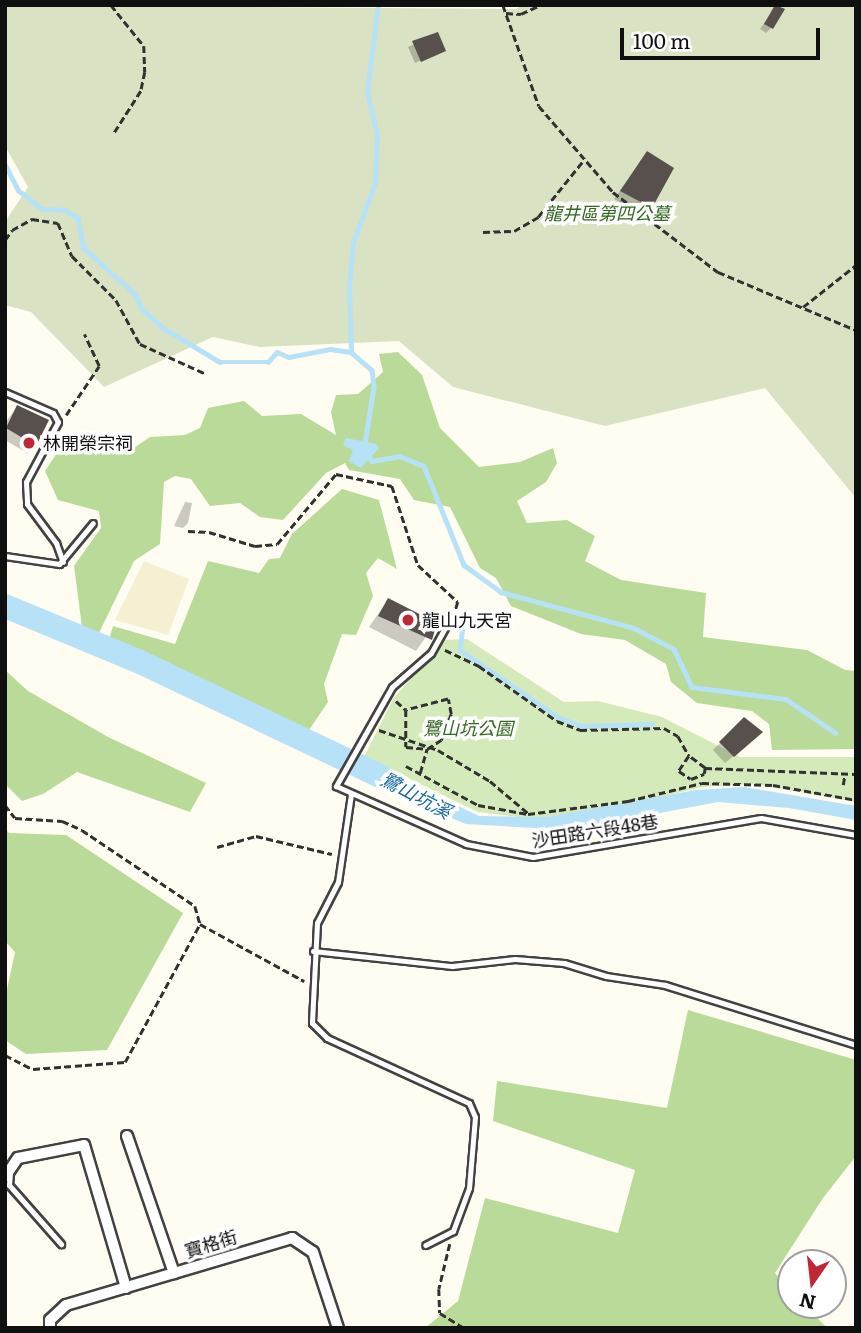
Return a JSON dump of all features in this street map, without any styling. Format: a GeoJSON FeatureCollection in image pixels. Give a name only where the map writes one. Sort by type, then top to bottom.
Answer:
{"type":"FeatureCollection","features":[{"type":"Feature","properties":{"kind":"street"},"geometry":{"type":"LineString","coordinates":[[127,1136],[174,1273]]}},
{"type":"Feature","properties":{"kind":"street"},"geometry":{"type":"LineString","coordinates":[[7,1173],[18,1158],[83,1145],[126,1288]]}},
{"type":"Feature","properties":{"kind":"street","name":"寶格街"},"geometry":{"type":"LineString","coordinates":[[50,1328],[51,1320],[66,1305],[292,1238],[313,1252],[338,1328]]}},
{"type":"Feature","properties":{"kind":"lane"},"geometry":{"type":"LineString","coordinates":[[5,392],[53,413],[58,422],[26,482],[27,504],[56,543],[63,562]]}},
{"type":"Feature","properties":{"kind":"lane"},"geometry":{"type":"LineString","coordinates":[[63,562],[93,523]]}},
{"type":"Feature","properties":{"kind":"lane"},"geometry":{"type":"LineString","coordinates":[[5,556],[63,562]]}},
{"type":"Feature","properties":{"kind":"lane","name":"沙田路六段48巷"},"geometry":{"type":"LineString","coordinates":[[446,626],[435,647],[388,694],[336,786],[466,844],[533,857],[761,818],[856,835]]}},
{"type":"Feature","properties":{"kind":"lane"},"geometry":{"type":"LineString","coordinates":[[351,793],[338,882],[317,923],[313,951],[318,969],[313,986],[312,1023],[327,1038],[469,1103],[475,1117],[469,1188],[453,1231],[425,1245]]}},
{"type":"Feature","properties":{"kind":"lane"},"geometry":{"type":"LineString","coordinates":[[313,951],[452,966],[515,959],[564,963],[606,976],[664,985],[856,1045]]}},
{"type":"Feature","properties":{"kind":"lane"},"geometry":{"type":"LineString","coordinates":[[7,1173],[9,1185],[61,1244]]}},
{"type":"Feature","properties":{"kind":"path"},"geometry":{"type":"LineString","coordinates":[[111,5],[144,46],[145,72],[124,123],[113,135]]}},
{"type":"Feature","properties":{"kind":"path"},"geometry":{"type":"LineString","coordinates":[[503,5],[539,106],[583,161],[613,192],[718,272],[856,330]]}},
{"type":"Feature","properties":{"kind":"path"},"geometry":{"type":"LineString","coordinates":[[506,13],[521,14],[540,5]]}},
{"type":"Feature","properties":{"kind":"path"},"geometry":{"type":"LineString","coordinates":[[483,232],[514,231],[538,217],[583,161]]}},
{"type":"Feature","properties":{"kind":"path"},"geometry":{"type":"LineString","coordinates":[[5,240],[12,230],[32,219],[58,223],[72,256],[116,300],[140,344],[206,374]]}},
{"type":"Feature","properties":{"kind":"path"},"geometry":{"type":"LineString","coordinates":[[803,307],[856,265]]}},
{"type":"Feature","properties":{"kind":"path"},"geometry":{"type":"LineString","coordinates":[[58,422],[81,398],[99,366],[84,334]]}},
{"type":"Feature","properties":{"kind":"path"},"geometry":{"type":"LineString","coordinates":[[188,531],[209,532],[255,546],[277,544],[336,474],[392,486],[418,565],[458,601],[457,613],[446,626]]}},
{"type":"Feature","properties":{"kind":"path"},"geometry":{"type":"LineString","coordinates":[[435,647],[459,654],[557,721],[580,730],[664,728],[678,736],[689,756],[705,768],[856,774]]}},
{"type":"Feature","properties":{"kind":"path"},"geometry":{"type":"LineString","coordinates":[[388,694],[406,710],[406,747],[427,749],[441,740],[451,714],[448,699],[406,710]]}},
{"type":"Feature","properties":{"kind":"path"},"geometry":{"type":"LineString","coordinates":[[370,727],[438,750],[490,781],[528,814]]}},
{"type":"Feature","properties":{"kind":"path"},"geometry":{"type":"LineString","coordinates":[[420,773],[427,749]]}},
{"type":"Feature","properties":{"kind":"path"},"geometry":{"type":"LineString","coordinates":[[689,756],[678,771],[684,777],[697,777],[705,768]]}},
{"type":"Feature","properties":{"kind":"path"},"geometry":{"type":"LineString","coordinates":[[406,766],[478,805],[528,814],[628,800],[698,784],[743,782],[856,800]]}},
{"type":"Feature","properties":{"kind":"path"},"geometry":{"type":"LineString","coordinates":[[843,785],[845,774]]}},
{"type":"Feature","properties":{"kind":"path"},"geometry":{"type":"LineString","coordinates":[[697,777],[698,784]]}},
{"type":"Feature","properties":{"kind":"path"},"geometry":{"type":"LineString","coordinates":[[5,805],[15,818],[62,821],[82,830],[195,906],[200,924],[125,1062],[33,1069],[5,1055]]}},
{"type":"Feature","properties":{"kind":"path"},"geometry":{"type":"LineString","coordinates":[[217,847],[256,836],[342,858]]}},
{"type":"Feature","properties":{"kind":"path"},"geometry":{"type":"LineString","coordinates":[[200,924],[313,986]]}},
{"type":"Feature","properties":{"kind":"path"},"geometry":{"type":"LineString","coordinates":[[456,1224],[442,1273],[440,1313],[464,1328]]}},
{"type":"Feature","properties":{"kind":"shaded area"},"geometry":{"type":"Polygon","coordinates":[[[144,561],[189,579],[168,635],[115,620],[144,561]]]}},
{"type":"Feature","properties":{"kind":"green space","name":"龍井區第四公墓"},"geometry":{"type":"Polygon","coordinates":[[[5,5],[517,9],[522,5],[856,5],[856,498],[765,388],[605,426],[453,387],[399,341],[260,347],[213,337],[104,387],[31,312],[5,305],[5,222],[28,187],[5,146],[5,5]]]}},
{"type":"Feature","properties":{"kind":"green space"},"geometry":{"type":"Polygon","coordinates":[[[398,352],[422,375],[440,428],[479,467],[520,462],[553,448],[557,463],[546,482],[517,501],[527,523],[567,520],[595,536],[585,561],[621,580],[706,593],[703,637],[807,650],[845,670],[856,671],[856,749],[772,750],[769,724],[752,711],[697,703],[671,682],[666,664],[625,640],[581,634],[511,606],[496,578],[480,568],[450,507],[414,500],[400,479],[349,470],[345,463],[326,473],[283,520],[260,517],[240,503],[210,506],[191,479],[175,476],[164,482],[160,544],[134,561],[97,637],[82,627],[74,566],[101,528],[99,511],[58,500],[45,471],[61,447],[82,440],[97,452],[125,454],[150,437],[185,435],[200,428],[208,408],[244,401],[262,416],[301,414],[336,435],[331,412],[336,395],[358,394],[383,372],[379,354],[398,352]]]}},
{"type":"Feature","properties":{"kind":"green space"},"geometry":{"type":"Polygon","coordinates":[[[342,489],[379,500],[397,569],[378,558],[366,573],[373,596],[356,635],[342,634],[324,684],[328,702],[309,730],[109,640],[113,626],[175,644],[208,561],[259,573],[269,559],[280,558],[292,534],[342,489]]]}},
{"type":"Feature","properties":{"kind":"green space","name":"鷺山坑公園"},"geometry":{"type":"Polygon","coordinates":[[[467,639],[564,702],[598,701],[662,717],[740,757],[856,757],[856,802],[755,784],[702,787],[557,822],[478,812],[364,757],[393,699],[444,640],[467,639]]]}},
{"type":"Feature","properties":{"kind":"green space"},"geometry":{"type":"Polygon","coordinates":[[[5,670],[28,691],[108,737],[206,783],[190,812],[77,772],[43,794],[22,801],[5,784],[5,670]]]}},
{"type":"Feature","properties":{"kind":"green space"},"geometry":{"type":"Polygon","coordinates":[[[5,829],[9,833],[66,835],[183,913],[107,1050],[26,1054],[5,1040],[5,999],[15,952],[5,941],[5,829]]]}},
{"type":"Feature","properties":{"kind":"green space"},"geometry":{"type":"Polygon","coordinates":[[[688,1010],[856,1060],[856,1156],[823,1198],[790,1249],[777,1249],[777,1319],[818,1319],[827,1328],[425,1328],[458,1301],[485,1198],[618,1233],[635,1170],[493,1121],[497,1081],[667,1108],[688,1010]]]}},
{"type":"Feature","properties":{"kind":"water"},"geometry":{"type":"Polygon","coordinates":[[[346,438],[376,444],[379,448],[361,468],[349,461],[353,450],[343,445],[346,438]]]}},
{"type":"Feature","properties":{"kind":"water"},"geometry":{"type":"Polygon","coordinates":[[[355,762],[392,774],[479,816],[547,817],[696,790],[744,787],[856,806],[856,820],[789,808],[718,802],[570,830],[466,824],[405,799],[366,776],[355,762]]]}},
{"type":"Feature","properties":{"kind":"building"},"geometry":{"type":"Polygon","coordinates":[[[775,5],[785,9],[773,29],[764,24],[775,5]]]}},
{"type":"Feature","properties":{"kind":"building"},"geometry":{"type":"Polygon","coordinates":[[[438,32],[446,51],[421,62],[412,41],[438,32]]]}},
{"type":"Feature","properties":{"kind":"building"},"geometry":{"type":"Polygon","coordinates":[[[647,151],[674,168],[652,208],[620,191],[647,151]]]}},
{"type":"Feature","properties":{"kind":"building"},"geometry":{"type":"Polygon","coordinates":[[[17,405],[49,420],[36,446],[6,428],[17,405]]]}},
{"type":"Feature","properties":{"kind":"building","name":"龍山九天宮"},"geometry":{"type":"Polygon","coordinates":[[[388,598],[437,623],[432,640],[378,616],[388,598]]]}},
{"type":"Feature","properties":{"kind":"building"},"geometry":{"type":"Polygon","coordinates":[[[744,717],[763,732],[734,757],[719,742],[744,717]]]}},
{"type":"Feature","properties":{"kind":"waterway"},"geometry":{"type":"LineString","coordinates":[[351,352],[349,285],[353,243],[375,183],[377,135],[367,92],[378,5]]}},
{"type":"Feature","properties":{"kind":"waterway"},"geometry":{"type":"LineString","coordinates":[[5,164],[18,190],[42,209],[65,210],[78,218],[84,248],[136,295],[141,308],[163,328],[220,362],[268,362],[277,352],[289,357],[330,349],[351,352],[372,370],[374,387],[365,444]]}},
{"type":"Feature","properties":{"kind":"waterway"},"geometry":{"type":"LineString","coordinates":[[367,452],[372,461],[400,456],[424,466],[464,565],[501,592],[634,628],[674,649],[692,687],[786,699],[836,733]]}},
{"type":"Feature","properties":{"kind":"waterway","name":"鷺山坑溪"},"geometry":{"type":"LineString","coordinates":[[5,606],[140,662],[384,778]]}},
{"type":"Feature","properties":{"kind":"waterway"},"geometry":{"type":"LineString","coordinates":[[463,626],[460,650],[558,717],[581,726],[652,724]]}},
{"type":"Feature","properties":{"kind":"place","name":"林開榮宗祠"},"geometry":{"type":"Point","coordinates":[29,443]}},
{"type":"Feature","properties":{"kind":"place","name":"龍山九天宮"},"geometry":{"type":"Point","coordinates":[408,620]}}]}
